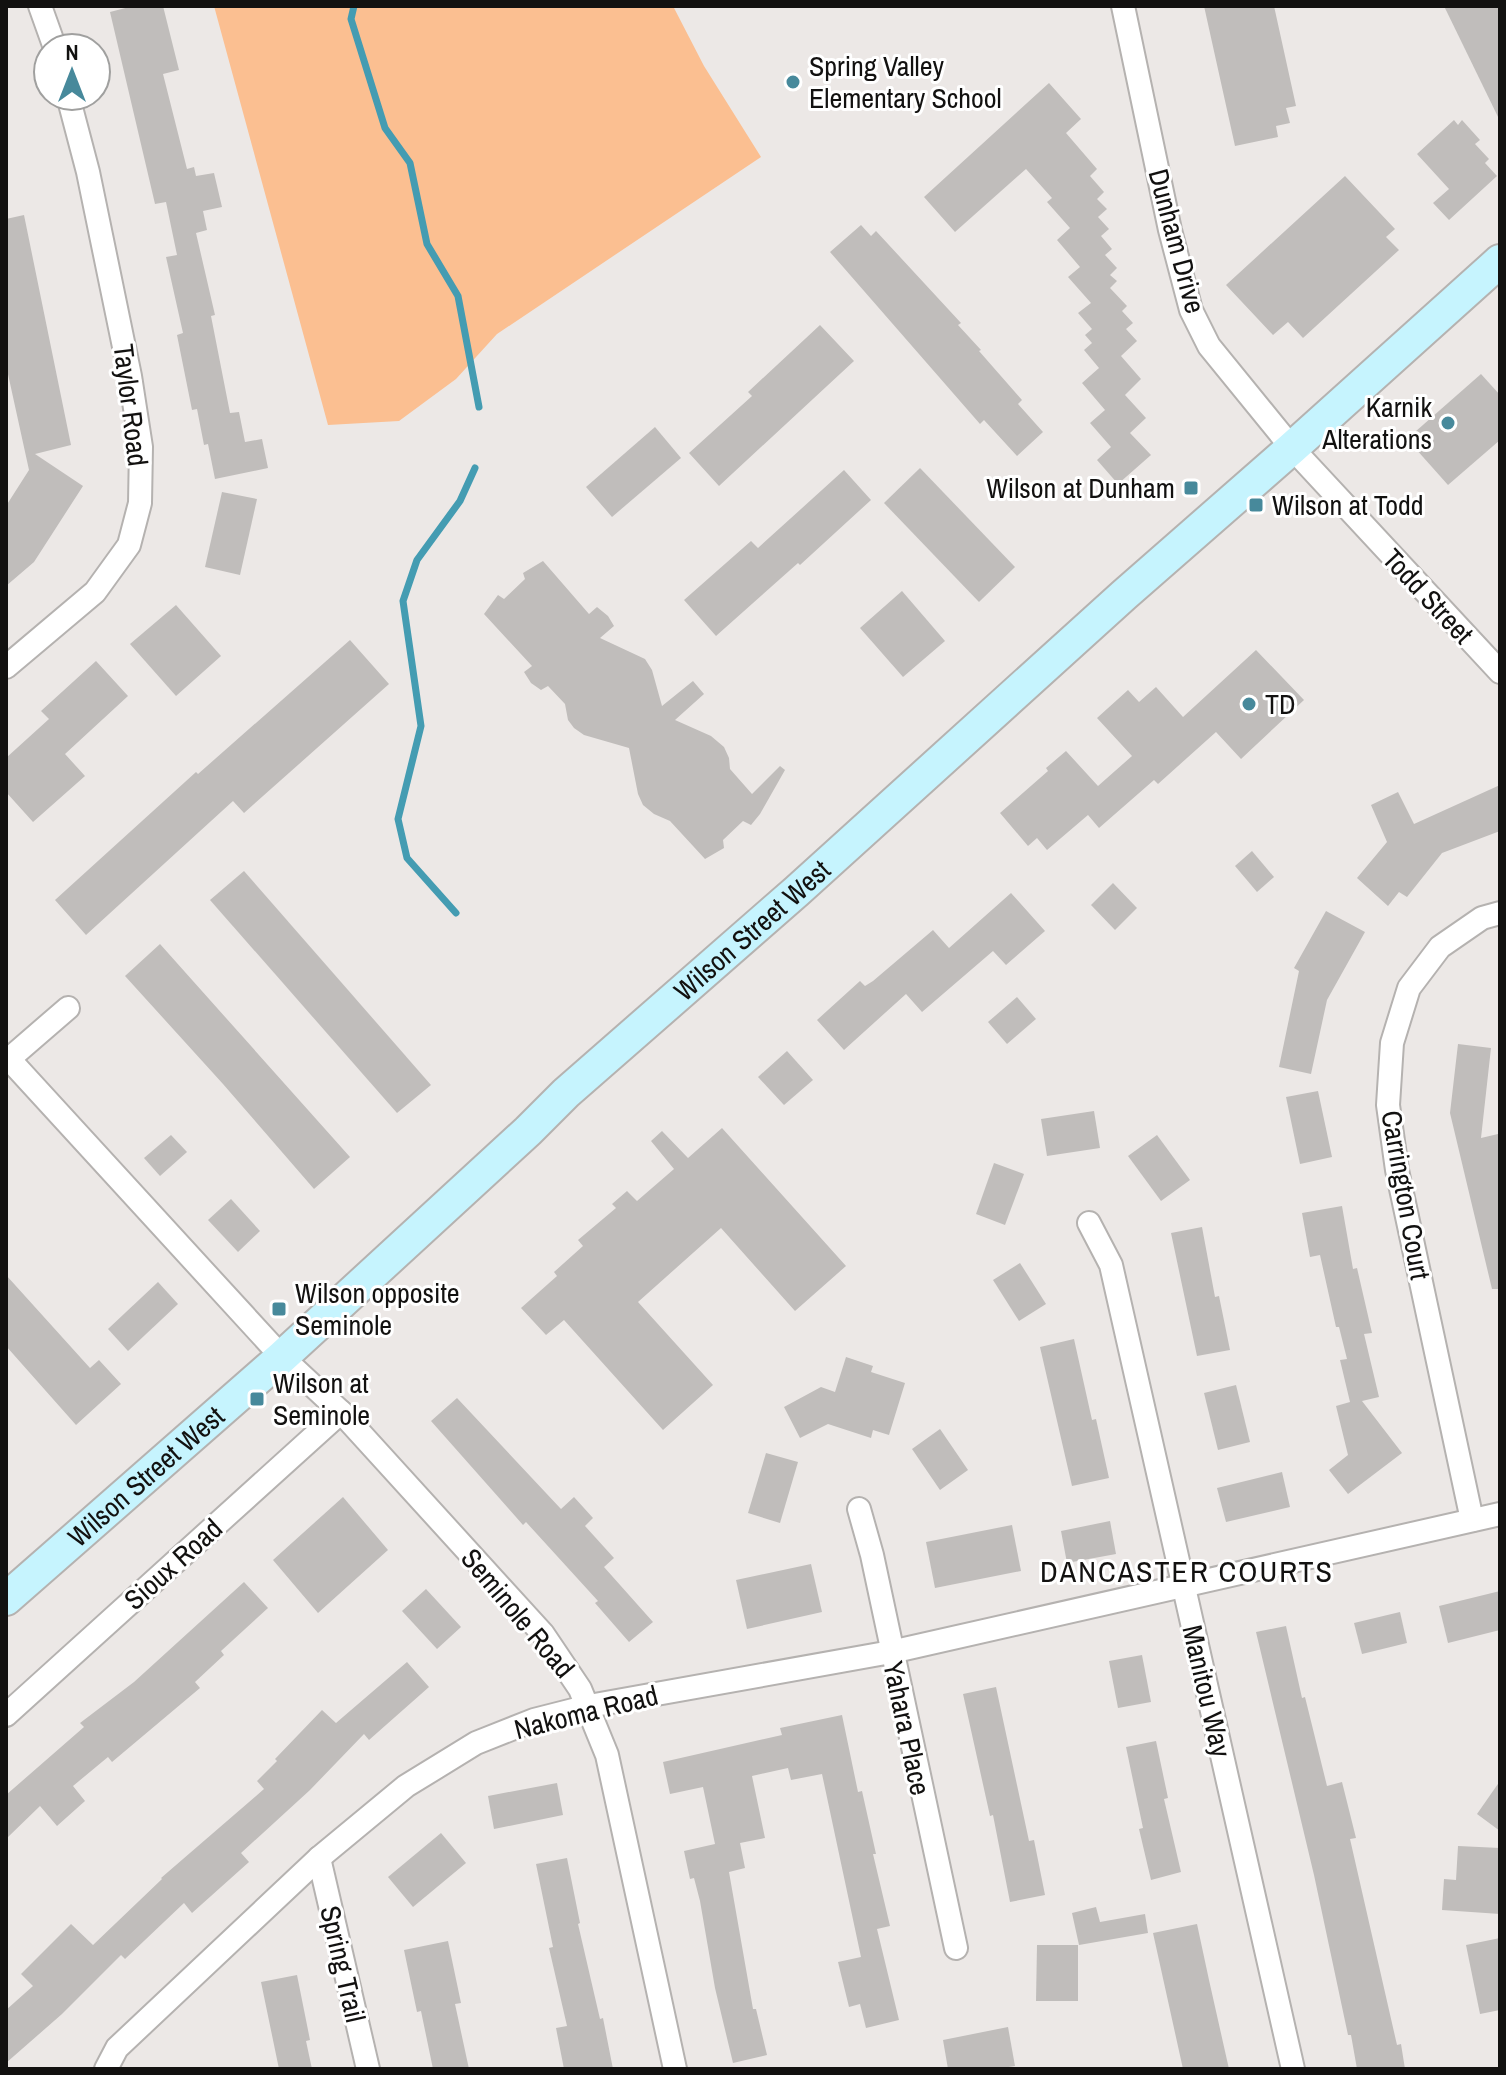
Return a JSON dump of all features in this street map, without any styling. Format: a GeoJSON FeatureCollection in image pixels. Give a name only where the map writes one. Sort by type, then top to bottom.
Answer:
{"type":"FeatureCollection","features":[{"type":"Feature","properties":{"kind":"main road","name":"Wilson Street West"},"geometry":{"type":"LineString","coordinates":[[6,1599],[282,1357],[566,1093],[819,871],[1500,261]]}},
{"type":"Feature","properties":{"kind":"street"},"geometry":{"type":"LineString","coordinates":[[40,6],[49,32]]}},
{"type":"Feature","properties":{"kind":"street","name":"Dunham Drive"},"geometry":{"type":"LineString","coordinates":[[1123,6],[1170,230],[1191,310],[1209,346],[1292,448]]}},
{"type":"Feature","properties":{"kind":"street","name":"Taylor Road"},"geometry":{"type":"LineString","coordinates":[[6,667],[95,592],[129,545],[140,503],[141,447],[130,376],[88,172],[72,112]]}},
{"type":"Feature","properties":{"kind":"street","name":"Todd Street"},"geometry":{"type":"LineString","coordinates":[[1292,448],[1500,672]]}},
{"type":"Feature","properties":{"kind":"street","name":"Carrington Court"},"geometry":{"type":"LineString","coordinates":[[1472,1520],[1397,1170],[1388,1105],[1392,1043],[1409,988],[1440,947],[1482,918],[1500,913]]}},
{"type":"Feature","properties":{"kind":"street"},"geometry":{"type":"LineString","coordinates":[[8,1060],[68,1008]]}},
{"type":"Feature","properties":{"kind":"street","name":"Seminole Road"},"geometry":{"type":"LineString","coordinates":[[8,1060],[282,1357],[341,1412],[543,1634],[589,1706],[607,1755],[675,2069]]}},
{"type":"Feature","properties":{"kind":"street","name":"Manitou Way"},"geometry":{"type":"LineString","coordinates":[[1089,1223],[1111,1265],[1293,2069]]}},
{"type":"Feature","properties":{"kind":"street","name":"Sioux Road"},"geometry":{"type":"LineString","coordinates":[[6,1715],[341,1412]]}},
{"type":"Feature","properties":{"kind":"street","name":"Yahara Place"},"geometry":{"type":"LineString","coordinates":[[859,1509],[872,1555],[956,1948]]}},
{"type":"Feature","properties":{"kind":"street","name":"Nakoma Road"},"geometry":{"type":"LineString","coordinates":[[106,2069],[117,2048],[319,1858],[406,1786],[476,1743],[534,1720],[589,1706],[891,1652],[1500,1514]]}},
{"type":"Feature","properties":{"kind":"street","name":"Spring Trail"},"geometry":{"type":"LineString","coordinates":[[319,1858],[368,2069]]}},
{"type":"Feature","properties":{"kind":"shaded area"},"geometry":{"type":"Polygon","coordinates":[[[214,6],[673,6],[704,66],[761,157],[497,334],[456,379],[399,421],[328,425],[214,6]]]}},
{"type":"Feature","properties":{"kind":"building"},"geometry":{"type":"Polygon","coordinates":[[[133,6],[163,6],[179,70],[163,74],[187,169],[194,167],[196,176],[214,173],[222,207],[203,211],[207,230],[196,233],[215,315],[211,316],[230,413],[239,412],[245,442],[262,439],[268,468],[215,479],[197,409],[192,410],[177,335],[183,333],[166,257],[177,255],[166,202],[155,204],[110,12],[133,6]]]}},
{"type":"Feature","properties":{"kind":"building"},"geometry":{"type":"Polygon","coordinates":[[[1204,6],[1274,6],[1296,106],[1286,108],[1290,123],[1276,126],[1278,137],[1235,146],[1204,6]]]}},
{"type":"Feature","properties":{"kind":"building"},"geometry":{"type":"Polygon","coordinates":[[[1444,6],[1500,6],[1500,121],[1444,6]]]}},
{"type":"Feature","properties":{"kind":"building"},"geometry":{"type":"Polygon","coordinates":[[[1049,83],[1081,119],[1066,133],[1097,169],[1090,176],[1104,192],[1097,199],[1107,209],[1098,217],[1109,229],[1101,236],[1112,249],[1105,255],[1117,268],[1110,275],[1117,281],[1110,288],[1127,306],[1122,311],[1133,323],[1126,329],[1137,341],[1121,356],[1141,379],[1125,395],[1146,418],[1130,433],[1151,455],[1118,484],[1097,460],[1111,447],[1090,423],[1105,410],[1082,383],[1099,368],[1084,350],[1092,343],[1085,335],[1092,329],[1078,313],[1091,303],[1068,277],[1080,267],[1057,240],[1070,228],[1047,202],[1052,198],[1026,169],[955,232],[924,197],[1049,83]]]}},
{"type":"Feature","properties":{"kind":"building"},"geometry":{"type":"Polygon","coordinates":[[[1454,120],[1458,125],[1462,120],[1480,140],[1475,144],[1489,159],[1485,163],[1497,176],[1449,220],[1433,203],[1449,189],[1417,154],[1454,120]]]}},
{"type":"Feature","properties":{"kind":"building"},"geometry":{"type":"Polygon","coordinates":[[[1345,176],[1395,229],[1386,237],[1399,250],[1303,338],[1288,322],[1273,335],[1226,285],[1345,176]]]}},
{"type":"Feature","properties":{"kind":"building"},"geometry":{"type":"Polygon","coordinates":[[[24,215],[71,445],[35,454],[83,486],[34,562],[6,586],[6,506],[29,470],[6,365],[6,219],[24,215]]]}},
{"type":"Feature","properties":{"kind":"building"},"geometry":{"type":"Polygon","coordinates":[[[861,225],[871,236],[876,231],[961,323],[958,325],[1022,400],[1018,404],[1043,432],[1017,456],[984,420],[980,424],[830,252],[861,225]]]}},
{"type":"Feature","properties":{"kind":"building"},"geometry":{"type":"Polygon","coordinates":[[[820,325],[854,361],[719,486],[689,453],[752,396],[748,392],[820,325]]]}},
{"type":"Feature","properties":{"kind":"building"},"geometry":{"type":"Polygon","coordinates":[[[1481,374],[1500,395],[1500,440],[1448,485],[1407,439],[1481,374]]]}},
{"type":"Feature","properties":{"kind":"building"},"geometry":{"type":"Polygon","coordinates":[[[655,427],[681,458],[612,517],[586,487],[655,427]]]}},
{"type":"Feature","properties":{"kind":"building"},"geometry":{"type":"Polygon","coordinates":[[[920,468],[1015,567],[979,602],[884,503],[920,468]]]}},
{"type":"Feature","properties":{"kind":"building"},"geometry":{"type":"Polygon","coordinates":[[[844,470],[871,500],[716,636],[684,600],[751,541],[758,548],[844,470]]]}},
{"type":"Feature","properties":{"kind":"building"},"geometry":{"type":"Polygon","coordinates":[[[222,492],[257,499],[240,575],[205,567],[222,492]]]}},
{"type":"Feature","properties":{"kind":"building"},"geometry":{"type":"Polygon","coordinates":[[[543,561],[589,614],[597,607],[608,616],[614,626],[600,638],[645,659],[652,670],[662,706],[693,681],[704,694],[675,720],[711,736],[724,747],[730,769],[752,794],[780,766],[785,770],[760,814],[751,825],[743,821],[723,840],[724,848],[705,859],[670,821],[643,805],[629,748],[584,735],[574,728],[568,720],[565,704],[548,686],[541,690],[531,683],[524,672],[532,666],[484,614],[498,595],[504,599],[525,579],[523,573],[543,561]]]}},
{"type":"Feature","properties":{"kind":"building"},"geometry":{"type":"Polygon","coordinates":[[[902,591],[945,641],[903,677],[860,628],[902,591]]]}},
{"type":"Feature","properties":{"kind":"building"},"geometry":{"type":"Polygon","coordinates":[[[176,605],[221,656],[176,696],[130,644],[176,605]]]}},
{"type":"Feature","properties":{"kind":"building"},"geometry":{"type":"Polygon","coordinates":[[[350,640],[389,684],[244,813],[233,801],[86,935],[55,900],[196,772],[198,774],[350,640]]]}},
{"type":"Feature","properties":{"kind":"building"},"geometry":{"type":"Polygon","coordinates":[[[1256,650],[1304,700],[1241,759],[1216,732],[1158,784],[1154,780],[1099,828],[1088,815],[1047,850],[1037,838],[1028,846],[1000,813],[1066,751],[1098,786],[1132,756],[1097,718],[1128,690],[1139,702],[1156,687],[1183,717],[1256,650]]]}},
{"type":"Feature","properties":{"kind":"building"},"geometry":{"type":"Polygon","coordinates":[[[96,661],[128,696],[65,754],[85,776],[33,822],[6,792],[6,758],[49,719],[41,711],[96,661]]]}},
{"type":"Feature","properties":{"kind":"building"},"geometry":{"type":"Polygon","coordinates":[[[1500,785],[1500,831],[1442,853],[1407,897],[1399,892],[1388,906],[1357,878],[1387,842],[1371,805],[1398,792],[1414,824],[1500,785]]]}},
{"type":"Feature","properties":{"kind":"building"},"geometry":{"type":"Polygon","coordinates":[[[1252,851],[1274,877],[1257,892],[1235,866],[1252,851]]]}},
{"type":"Feature","properties":{"kind":"building"},"geometry":{"type":"Polygon","coordinates":[[[244,871],[431,1085],[397,1113],[210,900],[244,871]]]}},
{"type":"Feature","properties":{"kind":"building"},"geometry":{"type":"Polygon","coordinates":[[[1113,883],[1137,908],[1115,930],[1091,905],[1113,883]]]}},
{"type":"Feature","properties":{"kind":"building"},"geometry":{"type":"Polygon","coordinates":[[[1011,893],[1045,931],[1006,965],[993,951],[922,1012],[906,994],[844,1050],[817,1020],[860,981],[865,986],[873,981],[933,930],[949,948],[1011,893]]]}},
{"type":"Feature","properties":{"kind":"building"},"geometry":{"type":"Polygon","coordinates":[[[1326,911],[1365,932],[1327,1000],[1311,1074],[1279,1067],[1299,971],[1294,968],[1326,911]]]}},
{"type":"Feature","properties":{"kind":"building"},"geometry":{"type":"Polygon","coordinates":[[[160,944],[350,1157],[314,1189],[125,976],[160,944]]]}},
{"type":"Feature","properties":{"kind":"building"},"geometry":{"type":"Polygon","coordinates":[[[1017,997],[1036,1019],[1007,1044],[988,1022],[1017,997]]]}},
{"type":"Feature","properties":{"kind":"building"},"geometry":{"type":"Polygon","coordinates":[[[1458,1044],[1491,1048],[1481,1138],[1498,1134],[1500,1145],[1500,1289],[1492,1289],[1450,1113],[1458,1044]]]}},
{"type":"Feature","properties":{"kind":"building"},"geometry":{"type":"Polygon","coordinates":[[[787,1051],[813,1080],[784,1105],[758,1077],[787,1051]]]}},
{"type":"Feature","properties":{"kind":"building"},"geometry":{"type":"Polygon","coordinates":[[[1318,1091],[1332,1157],[1300,1164],[1286,1097],[1318,1091]]]}},
{"type":"Feature","properties":{"kind":"building"},"geometry":{"type":"Polygon","coordinates":[[[1094,1111],[1100,1148],[1047,1156],[1041,1119],[1094,1111]]]}},
{"type":"Feature","properties":{"kind":"building"},"geometry":{"type":"Polygon","coordinates":[[[722,1128],[846,1266],[795,1311],[721,1228],[638,1302],[713,1385],[663,1430],[564,1320],[546,1335],[521,1308],[557,1276],[554,1272],[583,1246],[578,1240],[616,1208],[612,1204],[627,1191],[637,1201],[674,1169],[651,1141],[662,1131],[688,1158],[722,1128]]]}},
{"type":"Feature","properties":{"kind":"building"},"geometry":{"type":"Polygon","coordinates":[[[171,1135],[187,1152],[160,1176],[144,1158],[171,1135]]]}},
{"type":"Feature","properties":{"kind":"building"},"geometry":{"type":"Polygon","coordinates":[[[1157,1135],[1190,1180],[1161,1201],[1128,1156],[1157,1135]]]}},
{"type":"Feature","properties":{"kind":"building"},"geometry":{"type":"Polygon","coordinates":[[[994,1163],[1024,1174],[1005,1225],[976,1214],[994,1163]]]}},
{"type":"Feature","properties":{"kind":"building"},"geometry":{"type":"Polygon","coordinates":[[[231,1199],[260,1231],[238,1252],[208,1220],[231,1199]]]}},
{"type":"Feature","properties":{"kind":"building"},"geometry":{"type":"Polygon","coordinates":[[[1342,1206],[1353,1269],[1357,1268],[1372,1333],[1364,1334],[1379,1397],[1362,1401],[1402,1453],[1348,1494],[1329,1470],[1348,1455],[1336,1406],[1350,1402],[1340,1360],[1347,1359],[1339,1327],[1336,1327],[1320,1255],[1310,1257],[1302,1213],[1342,1206]]]}},
{"type":"Feature","properties":{"kind":"building"},"geometry":{"type":"Polygon","coordinates":[[[1202,1227],[1215,1297],[1219,1296],[1230,1350],[1197,1356],[1171,1233],[1202,1227]]]}},
{"type":"Feature","properties":{"kind":"building"},"geometry":{"type":"Polygon","coordinates":[[[1020,1263],[1046,1304],[1019,1321],[993,1280],[1020,1263]]]}},
{"type":"Feature","properties":{"kind":"building"},"geometry":{"type":"Polygon","coordinates":[[[6,1275],[90,1368],[99,1360],[121,1384],[76,1425],[6,1346],[6,1275]]]}},
{"type":"Feature","properties":{"kind":"building"},"geometry":{"type":"Polygon","coordinates":[[[158,1282],[178,1304],[128,1351],[108,1329],[158,1282]]]}},
{"type":"Feature","properties":{"kind":"building"},"geometry":{"type":"Polygon","coordinates":[[[1074,1339],[1109,1478],[1072,1486],[1040,1347],[1074,1339]]]}},
{"type":"Feature","properties":{"kind":"building"},"geometry":{"type":"Polygon","coordinates":[[[846,1357],[873,1366],[871,1372],[905,1383],[889,1435],[873,1430],[871,1438],[828,1424],[800,1438],[784,1407],[821,1387],[835,1392],[846,1357]]]}},
{"type":"Feature","properties":{"kind":"building"},"geometry":{"type":"Polygon","coordinates":[[[1236,1385],[1250,1442],[1218,1450],[1204,1393],[1236,1385]]]}},
{"type":"Feature","properties":{"kind":"building"},"geometry":{"type":"Polygon","coordinates":[[[457,1398],[561,1509],[574,1497],[593,1518],[585,1526],[614,1558],[604,1567],[653,1622],[629,1642],[595,1603],[598,1601],[526,1522],[523,1525],[431,1421],[457,1398]]]}},
{"type":"Feature","properties":{"kind":"building"},"geometry":{"type":"Polygon","coordinates":[[[940,1429],[968,1470],[940,1490],[912,1449],[940,1429]]]}},
{"type":"Feature","properties":{"kind":"building"},"geometry":{"type":"Polygon","coordinates":[[[766,1453],[798,1462],[780,1523],[748,1513],[766,1453]]]}},
{"type":"Feature","properties":{"kind":"building"},"geometry":{"type":"Polygon","coordinates":[[[1282,1472],[1290,1507],[1226,1522],[1217,1488],[1282,1472]]]}},
{"type":"Feature","properties":{"kind":"building"},"geometry":{"type":"Polygon","coordinates":[[[343,1497],[388,1550],[318,1613],[273,1560],[343,1497]]]}},
{"type":"Feature","properties":{"kind":"building"},"geometry":{"type":"Polygon","coordinates":[[[1110,1521],[1116,1554],[1067,1563],[1061,1531],[1110,1521]]]}},
{"type":"Feature","properties":{"kind":"building"},"geometry":{"type":"Polygon","coordinates":[[[1012,1525],[1021,1571],[935,1588],[926,1542],[1012,1525]]]}},
{"type":"Feature","properties":{"kind":"building"},"geometry":{"type":"Polygon","coordinates":[[[811,1564],[822,1612],[747,1629],[736,1580],[811,1564]]]}},
{"type":"Feature","properties":{"kind":"building"},"geometry":{"type":"Polygon","coordinates":[[[244,1582],[268,1608],[221,1651],[224,1655],[195,1682],[200,1688],[112,1762],[108,1757],[73,1786],[85,1801],[57,1826],[40,1806],[6,1839],[6,1795],[84,1727],[80,1723],[134,1682],[244,1582]]]}},
{"type":"Feature","properties":{"kind":"building"},"geometry":{"type":"Polygon","coordinates":[[[426,1589],[461,1627],[437,1649],[402,1611],[426,1589]]]}},
{"type":"Feature","properties":{"kind":"building"},"geometry":{"type":"Polygon","coordinates":[[[1500,1591],[1500,1630],[1448,1643],[1439,1606],[1500,1591]]]}},
{"type":"Feature","properties":{"kind":"building"},"geometry":{"type":"Polygon","coordinates":[[[1400,1612],[1407,1643],[1362,1654],[1354,1623],[1400,1612]]]}},
{"type":"Feature","properties":{"kind":"building"},"geometry":{"type":"Polygon","coordinates":[[[1286,1626],[1327,1786],[1342,1782],[1356,1838],[1350,1839],[1405,2069],[1357,2069],[1256,1632],[1286,1626]]]}},
{"type":"Feature","properties":{"kind":"building"},"geometry":{"type":"Polygon","coordinates":[[[1142,1655],[1151,1702],[1118,1708],[1109,1661],[1142,1655]]]}},
{"type":"Feature","properties":{"kind":"building"},"geometry":{"type":"Polygon","coordinates":[[[407,1662],[429,1687],[369,1740],[364,1734],[310,1790],[241,1853],[249,1862],[192,1913],[184,1903],[125,1959],[121,1955],[62,2014],[6,2063],[6,2010],[33,1986],[21,1974],[71,1924],[93,1945],[161,1878],[264,1789],[257,1781],[322,1710],[336,1723],[407,1662]]]}},
{"type":"Feature","properties":{"kind":"building"},"geometry":{"type":"Polygon","coordinates":[[[996,1687],[1029,1841],[1034,1840],[1045,1895],[1010,1902],[993,1815],[990,1816],[963,1694],[996,1687]]]}},
{"type":"Feature","properties":{"kind":"building"},"geometry":{"type":"Polygon","coordinates":[[[842,1715],[858,1792],[862,1791],[890,1926],[877,1929],[899,2020],[866,2028],[860,2004],[849,2007],[838,1962],[861,1957],[822,1774],[791,1780],[788,1768],[752,1776],[765,1838],[740,1843],[745,1868],[729,1872],[753,2009],[756,2009],[767,2055],[733,2063],[715,1988],[700,1901],[694,1878],[690,1879],[684,1851],[715,1844],[703,1787],[670,1794],[663,1762],[782,1735],[780,1728],[842,1715]]]}},
{"type":"Feature","properties":{"kind":"building"},"geometry":{"type":"Polygon","coordinates":[[[1156,1741],[1168,1798],[1164,1799],[1181,1872],[1151,1880],[1126,1747],[1156,1741]]]}},
{"type":"Feature","properties":{"kind":"building"},"geometry":{"type":"Polygon","coordinates":[[[1500,1781],[1500,1831],[1477,1814],[1500,1781]]]}},
{"type":"Feature","properties":{"kind":"building"},"geometry":{"type":"Polygon","coordinates":[[[557,1783],[563,1815],[494,1829],[488,1796],[557,1783]]]}},
{"type":"Feature","properties":{"kind":"building"},"geometry":{"type":"Polygon","coordinates":[[[441,1833],[466,1863],[413,1907],[388,1877],[441,1833]]]}},
{"type":"Feature","properties":{"kind":"building"},"geometry":{"type":"Polygon","coordinates":[[[1458,1846],[1500,1848],[1500,1914],[1442,1910],[1444,1879],[1456,1880],[1458,1846]]]}},
{"type":"Feature","properties":{"kind":"building"},"geometry":{"type":"Polygon","coordinates":[[[567,1858],[578,1924],[613,2069],[564,2069],[556,2028],[567,2026],[549,1948],[553,1947],[536,1864],[567,1858]]]}},
{"type":"Feature","properties":{"kind":"building"},"geometry":{"type":"Polygon","coordinates":[[[1096,1907],[1100,1922],[1145,1914],[1148,1933],[1079,1945],[1072,1913],[1096,1907]]]}},
{"type":"Feature","properties":{"kind":"building"},"geometry":{"type":"Polygon","coordinates":[[[1197,1924],[1229,2069],[1183,2069],[1153,1933],[1197,1924]]]}},
{"type":"Feature","properties":{"kind":"building"},"geometry":{"type":"Polygon","coordinates":[[[1500,1938],[1500,2010],[1480,2014],[1466,1945],[1500,1938]]]}},
{"type":"Feature","properties":{"kind":"building"},"geometry":{"type":"Polygon","coordinates":[[[448,1941],[461,2003],[455,2004],[469,2069],[433,2069],[404,1950],[448,1941]]]}},
{"type":"Feature","properties":{"kind":"building"},"geometry":{"type":"Polygon","coordinates":[[[1037,1945],[1078,1945],[1078,2001],[1036,2001],[1037,1945]]]}},
{"type":"Feature","properties":{"kind":"building"},"geometry":{"type":"Polygon","coordinates":[[[297,1975],[310,2040],[306,2041],[312,2069],[279,2069],[261,1982],[297,1975]]]}},
{"type":"Feature","properties":{"kind":"building"},"geometry":{"type":"Polygon","coordinates":[[[1008,2027],[1015,2066],[948,2069],[943,2040],[1008,2027]]]}},
{"type":"Feature","properties":{"kind":"waterway"},"geometry":{"type":"LineString","coordinates":[[354,6],[351,19],[385,128],[410,163],[427,244],[458,296],[479,407]]}},
{"type":"Feature","properties":{"kind":"waterway"},"geometry":{"type":"LineString","coordinates":[[456,913],[407,858],[398,819],[421,726],[403,601],[417,560],[460,501],[475,468]]}},
{"type":"Feature","properties":{"kind":"place","name":"Spring Valley Elementary School"},"geometry":{"type":"Point","coordinates":[793,82]}},
{"type":"Feature","properties":{"kind":"place","name":"Karnik Alterations"},"geometry":{"type":"Point","coordinates":[1448,423]}},
{"type":"Feature","properties":{"kind":"place","name":"Wilson at Dunham"},"geometry":{"type":"Point","coordinates":[1191,488]}},
{"type":"Feature","properties":{"kind":"place","name":"Wilson at Todd"},"geometry":{"type":"Point","coordinates":[1256,505]}},
{"type":"Feature","properties":{"kind":"place","name":"TD"},"geometry":{"type":"Point","coordinates":[1249,704]}},
{"type":"Feature","properties":{"kind":"place","name":"Wilson opposite Seminole"},"geometry":{"type":"Point","coordinates":[279,1309]}},
{"type":"Feature","properties":{"kind":"place","name":"Wilson at Seminole"},"geometry":{"type":"Point","coordinates":[257,1399]}},
{"type":"Feature","properties":{"kind":"district","name":"DANCASTER COURTS"},"geometry":{"type":"Point","coordinates":[1187,1572]}}]}
